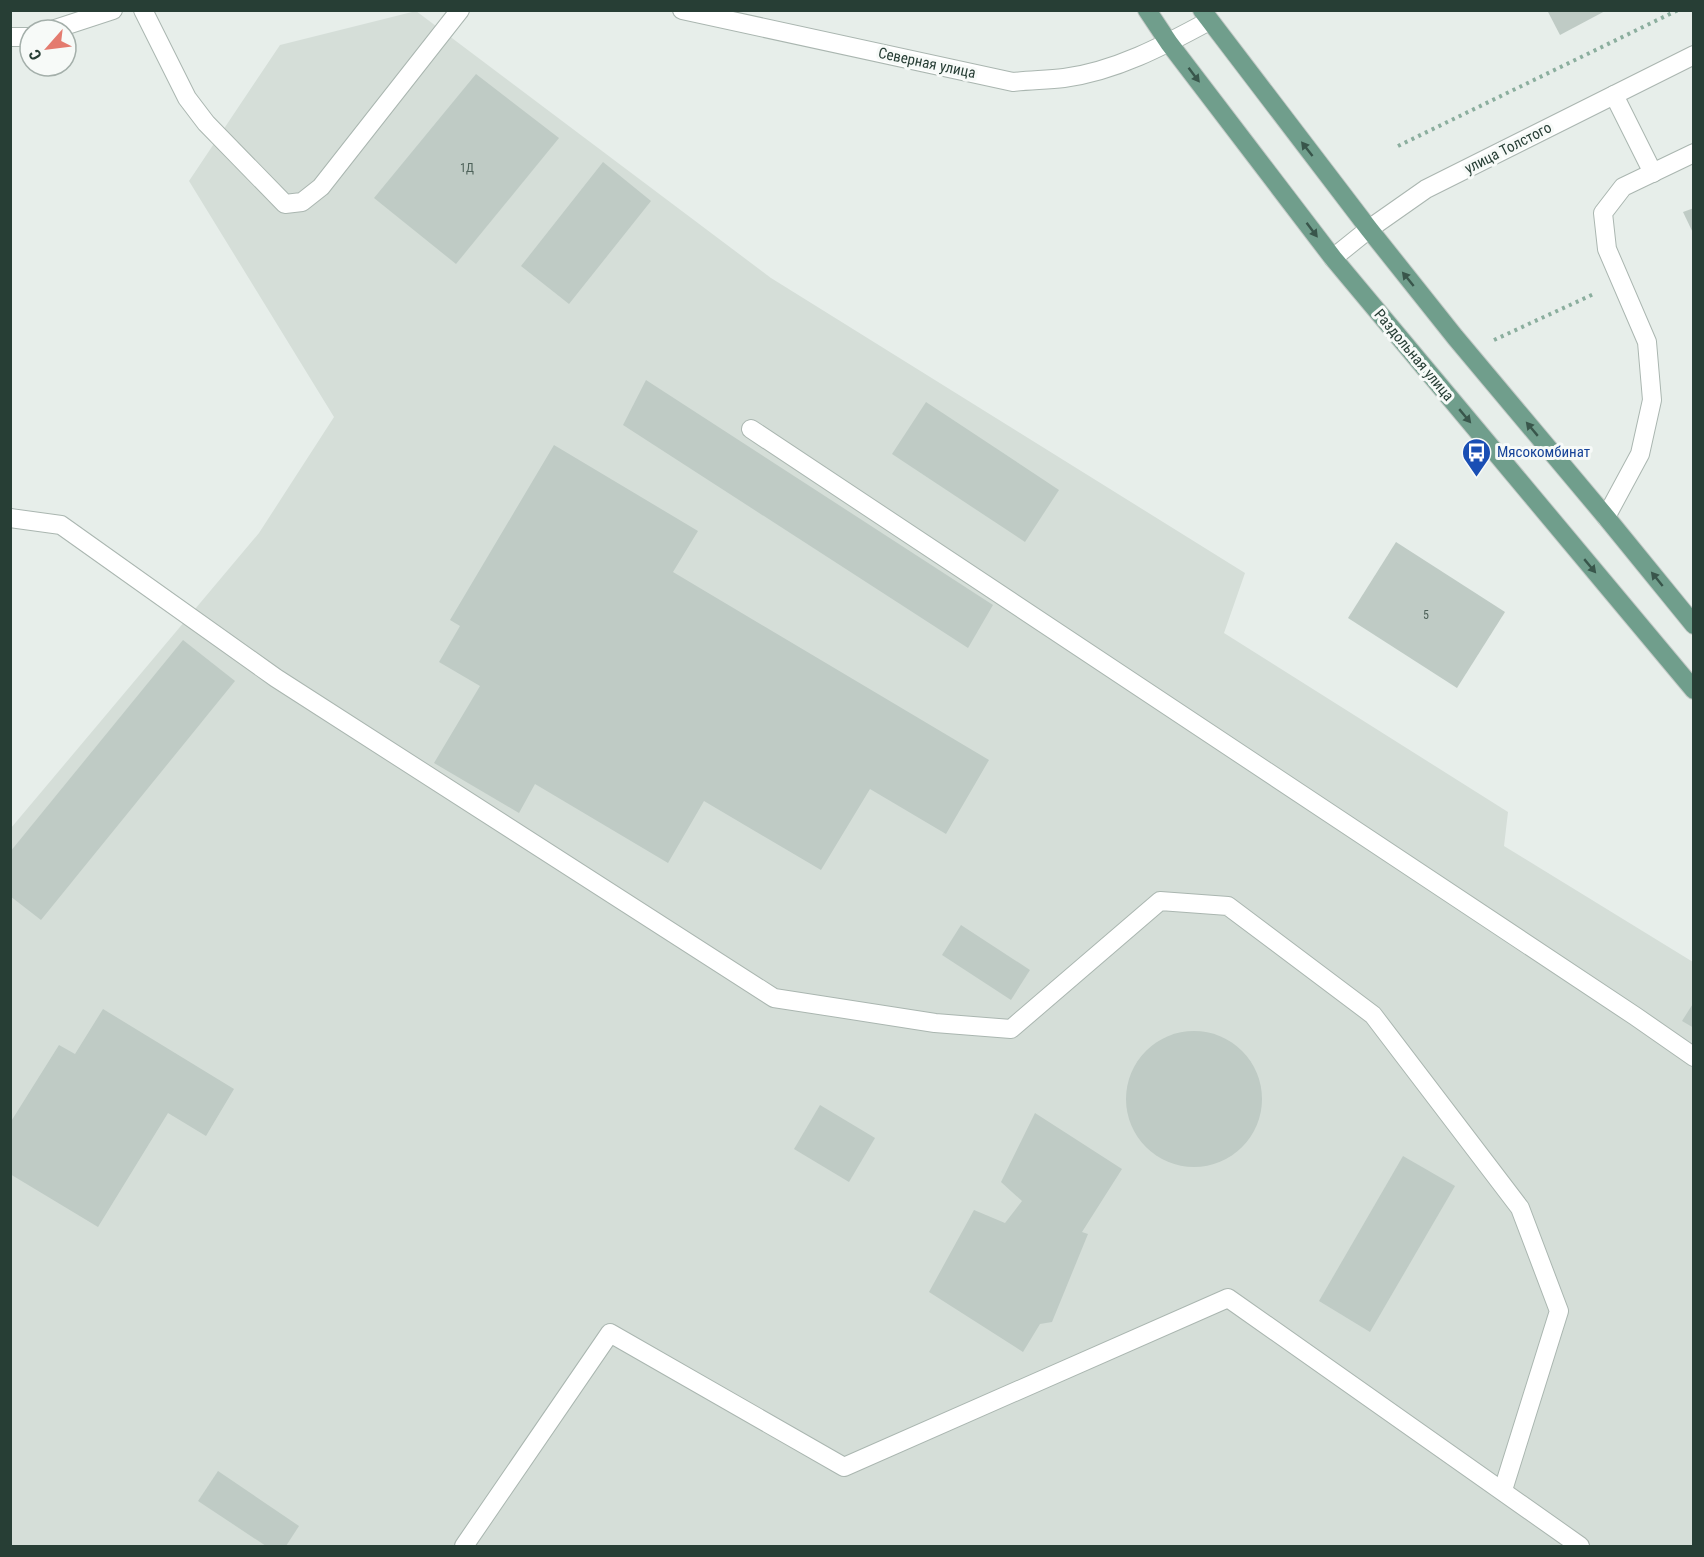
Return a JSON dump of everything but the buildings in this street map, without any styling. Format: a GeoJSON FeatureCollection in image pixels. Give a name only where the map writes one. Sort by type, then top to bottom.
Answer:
{"type":"FeatureCollection","features":[{"type":"Feature","properties":{"kind":"main road","name":"Раздольная улица"},"geometry":{"type":"LineString","coordinates":[[1147,10],[1169,43],[1333,258],[1694,690]]}},
{"type":"Feature","properties":{"kind":"main road"},"geometry":{"type":"LineString","coordinates":[[1205,16],[1368,229],[1694,625]]}},
{"type":"Feature","properties":{"kind":"street"},"geometry":{"type":"LineString","coordinates":[[78,21],[113,10]]}},
{"type":"Feature","properties":{"kind":"street"},"geometry":{"type":"LineString","coordinates":[[143,10],[187,98],[206,123],[285,204],[302,202],[321,187],[460,10]]}},
{"type":"Feature","properties":{"kind":"street","name":"Северная улица"},"geometry":{"type":"LineString","coordinates":[[682,10],[1013,82],[1076,75],[1119,64],[1169,43],[1205,16]]}},
{"type":"Feature","properties":{"kind":"street","name":"улица Толстого"},"geometry":{"type":"LineString","coordinates":[[1333,258],[1368,229],[1426,189],[1694,55]]}},
{"type":"Feature","properties":{"kind":"street"},"geometry":{"type":"LineString","coordinates":[[1614,95],[1653,173]]}},
{"type":"Feature","properties":{"kind":"street"},"geometry":{"type":"LineString","coordinates":[[1606,516],[1640,454],[1652,400],[1647,342],[1607,249],[1603,213],[1623,187],[1694,153]]}},
{"type":"Feature","properties":{"kind":"street"},"geometry":{"type":"LineString","coordinates":[[751,429],[1694,1057]]}},
{"type":"Feature","properties":{"kind":"street"},"geometry":{"type":"LineString","coordinates":[[10,518],[61,525],[276,678],[774,998],[935,1023],[1011,1029],[1160,901],[1228,906],[1373,1014],[1520,1208],[1559,1311],[1503,1490]]}},
{"type":"Feature","properties":{"kind":"street"},"geometry":{"type":"LineString","coordinates":[[464,1546],[610,1333],[844,1467],[1228,1298],[1580,1546]]}},
{"type":"Feature","properties":{"kind":"path"},"geometry":{"type":"LineString","coordinates":[[1398,146],[1678,10]]}},
{"type":"Feature","properties":{"kind":"path"},"geometry":{"type":"LineString","coordinates":[[1494,340],[1621,282]]}},
{"type":"Feature","properties":{"kind":"shaded area"},"geometry":{"type":"Polygon","coordinates":[[[416,11],[771,278],[1245,573],[1224,633],[1508,812],[1504,846],[1693,962],[1693,1546],[11,1546],[11,828],[259,533],[334,417],[189,181],[280,45],[416,11]]]}},
{"type":"Feature","properties":{"kind":"place","name":"Мясокомбинат"},"geometry":{"type":"Point","coordinates":[1476,478]}}]}
